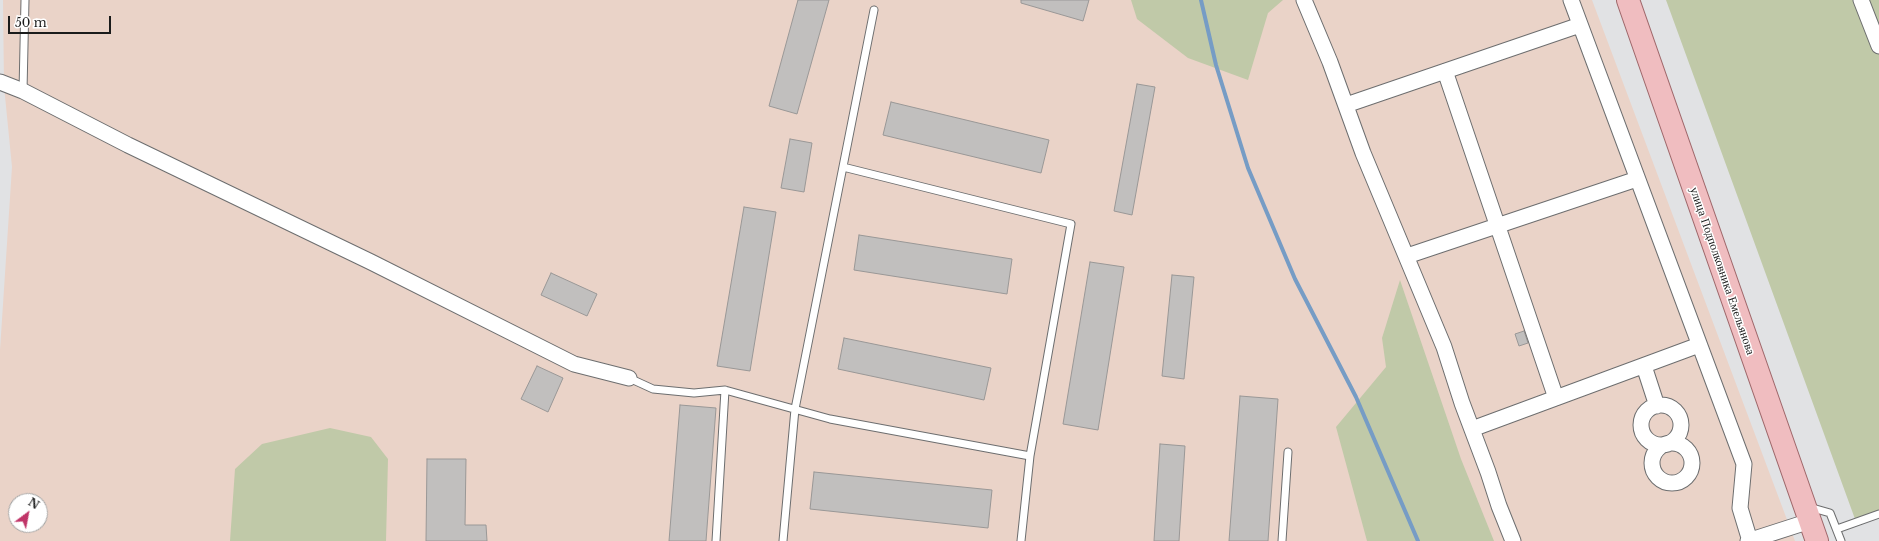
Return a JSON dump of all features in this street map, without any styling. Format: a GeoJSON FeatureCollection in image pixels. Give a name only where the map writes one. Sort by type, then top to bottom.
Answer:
{"type":"FeatureCollection","features":[{"type":"Feature","properties":{"kind":"main road","name":"улица Подполковника Емельянова"},"geometry":{"type":"LineString","coordinates":[[1628,0],[1811,523]]}},
{"type":"Feature","properties":{"kind":"street"},"geometry":{"type":"LineString","coordinates":[[1304,0],[1330,62],[1363,153],[1444,347],[1499,506],[1513,541]]}},
{"type":"Feature","properties":{"kind":"street"},"geometry":{"type":"LineString","coordinates":[[1571,0],[1744,464],[1740,508],[1750,541],[1811,523]]}},
{"type":"Feature","properties":{"kind":"street"},"geometry":{"type":"LineString","coordinates":[[1861,0],[1879,46]]}},
{"type":"Feature","properties":{"kind":"street"},"geometry":{"type":"LineString","coordinates":[[1346,105],[1580,25]]}},
{"type":"Feature","properties":{"kind":"street"},"geometry":{"type":"LineString","coordinates":[[1445,71],[1556,398]]}},
{"type":"Feature","properties":{"kind":"street"},"geometry":{"type":"LineString","coordinates":[[0,82],[23,91],[135,148],[372,262],[574,364],[629,378]]}},
{"type":"Feature","properties":{"kind":"street"},"geometry":{"type":"LineString","coordinates":[[1407,256],[1637,179]]}},
{"type":"Feature","properties":{"kind":"street"},"geometry":{"type":"LineString","coordinates":[[1472,429],[1699,345]]}},
{"type":"Feature","properties":{"kind":"street"},"geometry":{"type":"LineString","coordinates":[[1644,366],[1657,406]]}},
{"type":"Feature","properties":{"kind":"street"},"geometry":{"type":"LineString","coordinates":[[1657,406],[1669,407],[1675,411],[1681,422],[1679,435],[1675,440],[1667,444],[1656,445],[1650,442],[1642,432],[1641,425],[1646,413],[1657,406]]}},
{"type":"Feature","properties":{"kind":"lane"},"geometry":{"type":"LineString","coordinates":[[23,91],[25,0]]}},
{"type":"Feature","properties":{"kind":"lane"},"geometry":{"type":"LineString","coordinates":[[783,541],[795,409],[874,10]]}},
{"type":"Feature","properties":{"kind":"lane"},"geometry":{"type":"LineString","coordinates":[[843,167],[1071,224],[1030,456],[1021,541]]}},
{"type":"Feature","properties":{"kind":"lane"},"geometry":{"type":"LineString","coordinates":[[629,378],[653,389],[694,393],[725,390],[830,419],[1030,456]]}},
{"type":"Feature","properties":{"kind":"lane"},"geometry":{"type":"LineString","coordinates":[[716,541],[725,390]]}},
{"type":"Feature","properties":{"kind":"lane"},"geometry":{"type":"LineString","coordinates":[[1282,541],[1288,452]]}},
{"type":"Feature","properties":{"kind":"lane"},"geometry":{"type":"LineString","coordinates":[[1811,523],[1830,513],[1841,541]]}},
{"type":"Feature","properties":{"kind":"lane"},"geometry":{"type":"LineString","coordinates":[[1837,529],[1879,514]]}},
{"type":"Feature","properties":{"kind":"shaded area"},"geometry":{"type":"Polygon","coordinates":[[[3,0],[1592,0],[1795,541],[0,541],[0,350],[12,167],[4,86],[3,0]]]}},
{"type":"Feature","properties":{"kind":"green space"},"geometry":{"type":"Polygon","coordinates":[[[1131,0],[1283,0],[1268,13],[1248,80],[1188,58],[1137,19],[1131,0]]]}},
{"type":"Feature","properties":{"kind":"green space"},"geometry":{"type":"Polygon","coordinates":[[[1666,0],[1879,0],[1879,511],[1855,519],[1666,0]]]}},
{"type":"Feature","properties":{"kind":"green space"},"geometry":{"type":"Polygon","coordinates":[[[1400,280],[1461,459],[1494,541],[1367,541],[1336,427],[1386,367],[1382,338],[1400,280]]]}},
{"type":"Feature","properties":{"kind":"green space"},"geometry":{"type":"Polygon","coordinates":[[[330,428],[371,437],[388,459],[386,541],[230,541],[235,469],[262,444],[330,428]]]}},
{"type":"Feature","properties":{"kind":"building"},"geometry":{"type":"Polygon","coordinates":[[[798,0],[829,0],[797,114],[769,106],[798,0]]]}},
{"type":"Feature","properties":{"kind":"building"},"geometry":{"type":"Polygon","coordinates":[[[1021,0],[1089,0],[1083,21],[1021,3],[1021,0]]]}},
{"type":"Feature","properties":{"kind":"building"},"geometry":{"type":"Polygon","coordinates":[[[1137,84],[1155,87],[1132,215],[1114,211],[1137,84]]]}},
{"type":"Feature","properties":{"kind":"building"},"geometry":{"type":"Polygon","coordinates":[[[891,102],[1049,140],[1041,173],[883,135],[891,102]]]}},
{"type":"Feature","properties":{"kind":"building"},"geometry":{"type":"Polygon","coordinates":[[[790,139],[812,143],[804,192],[781,188],[790,139]]]}},
{"type":"Feature","properties":{"kind":"building"},"geometry":{"type":"Polygon","coordinates":[[[744,207],[776,212],[750,371],[717,366],[744,207]]]}},
{"type":"Feature","properties":{"kind":"building"},"geometry":{"type":"Polygon","coordinates":[[[859,235],[1012,259],[1007,294],[854,270],[859,235]]]}},
{"type":"Feature","properties":{"kind":"building"},"geometry":{"type":"Polygon","coordinates":[[[1090,262],[1124,267],[1098,430],[1063,424],[1090,262]]]}},
{"type":"Feature","properties":{"kind":"building"},"geometry":{"type":"Polygon","coordinates":[[[551,273],[597,294],[587,316],[541,295],[551,273]]]}},
{"type":"Feature","properties":{"kind":"building"},"geometry":{"type":"Polygon","coordinates":[[[1172,275],[1194,277],[1184,379],[1162,376],[1172,275]]]}},
{"type":"Feature","properties":{"kind":"building"},"geometry":{"type":"Polygon","coordinates":[[[1524,331],[1528,343],[1519,346],[1515,334],[1524,331]]]}},
{"type":"Feature","properties":{"kind":"building"},"geometry":{"type":"Polygon","coordinates":[[[844,338],[991,368],[984,400],[838,369],[844,338]]]}},
{"type":"Feature","properties":{"kind":"building"},"geometry":{"type":"Polygon","coordinates":[[[537,366],[563,378],[548,412],[521,399],[537,366]]]}},
{"type":"Feature","properties":{"kind":"building"},"geometry":{"type":"Polygon","coordinates":[[[1240,396],[1278,399],[1268,541],[1229,541],[1240,396]]]}},
{"type":"Feature","properties":{"kind":"building"},"geometry":{"type":"Polygon","coordinates":[[[680,405],[716,408],[706,541],[669,541],[680,405]]]}},
{"type":"Feature","properties":{"kind":"building"},"geometry":{"type":"Polygon","coordinates":[[[1160,444],[1185,446],[1179,541],[1154,541],[1160,444]]]}},
{"type":"Feature","properties":{"kind":"building"},"geometry":{"type":"Polygon","coordinates":[[[427,459],[466,459],[465,525],[486,525],[487,541],[426,541],[427,459]]]}},
{"type":"Feature","properties":{"kind":"building"},"geometry":{"type":"Polygon","coordinates":[[[814,472],[992,490],[988,528],[810,509],[814,472]]]}},
{"type":"Feature","properties":{"kind":"waterway"},"geometry":{"type":"LineString","coordinates":[[1201,0],[1216,65],[1248,168],[1295,279],[1356,397],[1418,541]]}}]}
